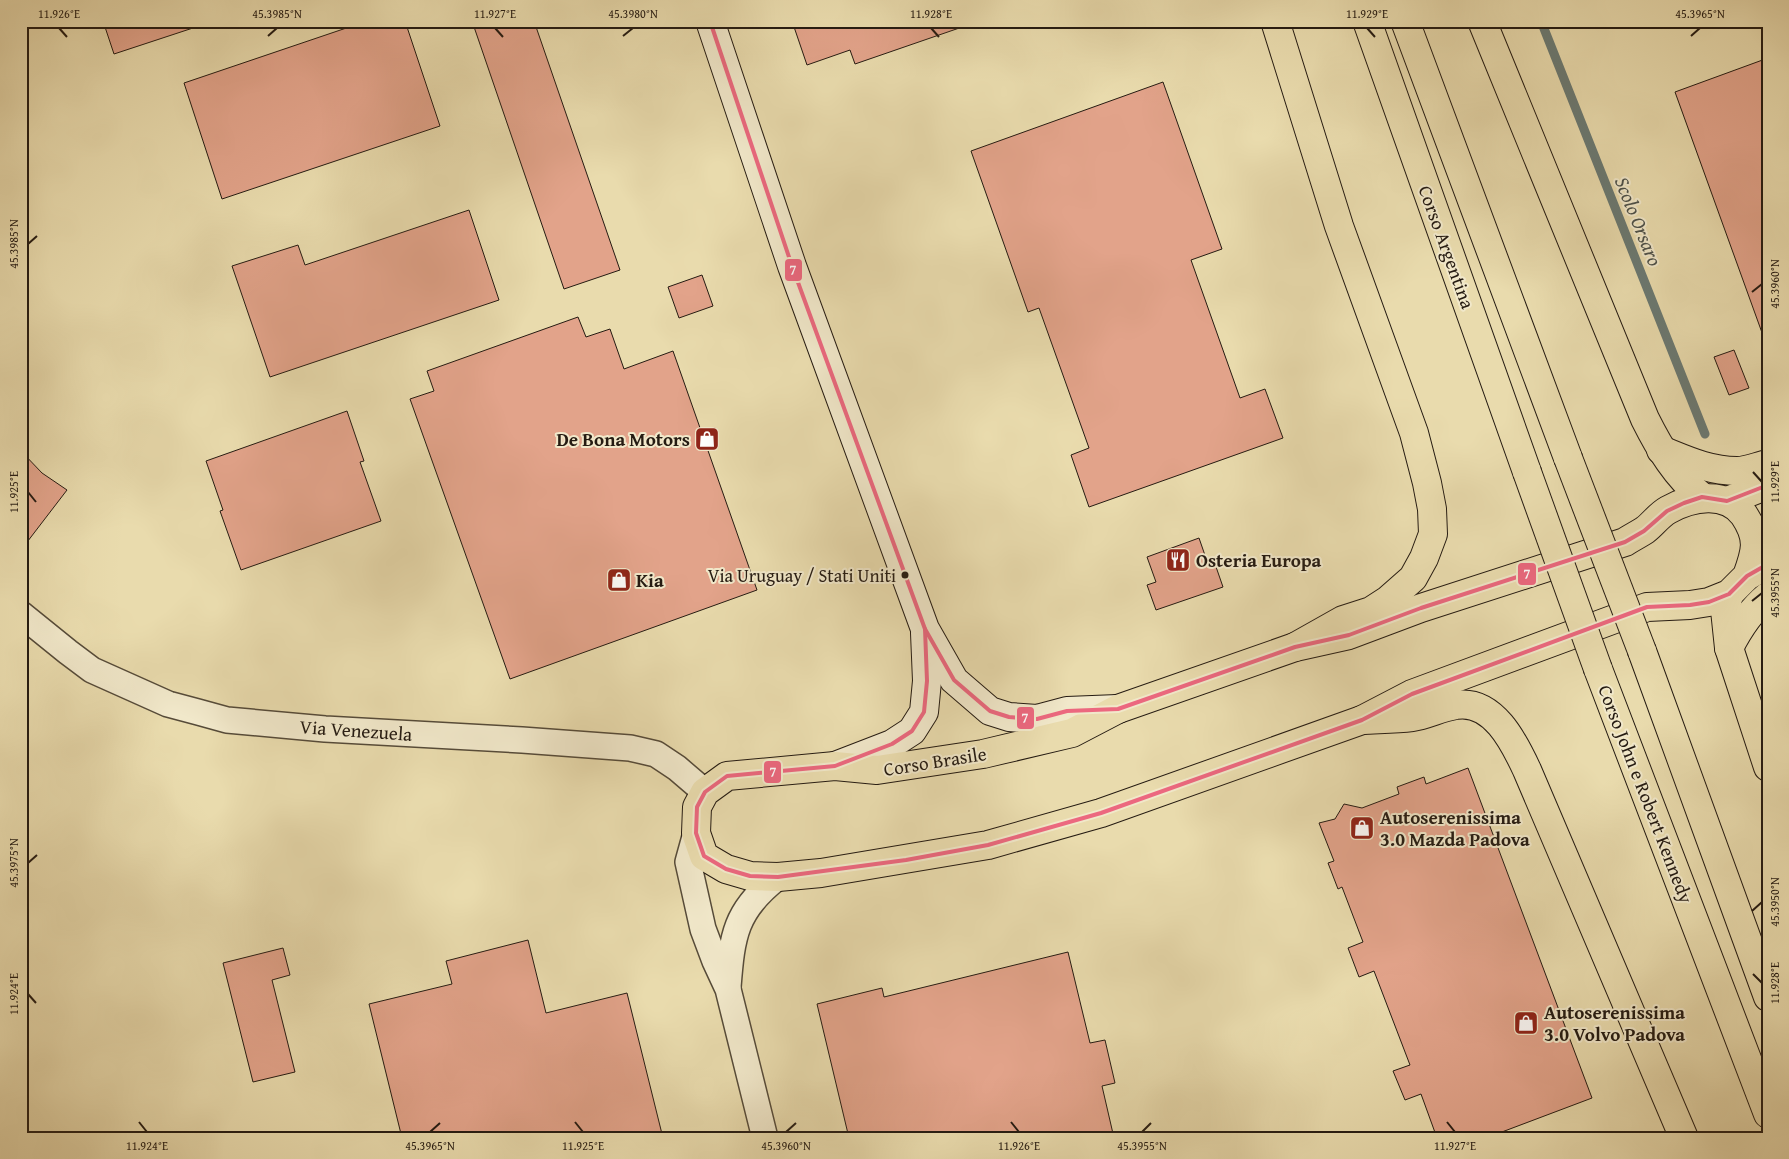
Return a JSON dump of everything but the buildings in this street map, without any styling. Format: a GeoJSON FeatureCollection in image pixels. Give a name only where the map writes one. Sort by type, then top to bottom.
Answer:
{"type":"FeatureCollection","features":[{"type":"Feature","properties":{"kind":"main road"},"geometry":{"type":"LineString","coordinates":[[1275,21],[1339,226],[1414,433],[1432,509],[1433,534],[1424,558],[1413,578],[1388,600],[1371,611],[1343,620],[1294,647]]}},
{"type":"Feature","properties":{"kind":"main road","name":"Corso Argentina"},"geometry":{"type":"LineString","coordinates":[[1367,21],[1527,472]]}},
{"type":"Feature","properties":{"kind":"main road","name":"Corso Argentina"},"geometry":{"type":"LineString","coordinates":[[1405,21],[1642,651],[1768,997]]}},
{"type":"Feature","properties":{"kind":"main road"},"geometry":{"type":"LineString","coordinates":[[1482,21],[1645,419],[1661,450],[1688,486],[1740,510],[1753,528],[1756,549],[1748,578],[1725,610],[1729,648],[1768,767]]}},
{"type":"Feature","properties":{"kind":"main road"},"geometry":{"type":"LineString","coordinates":[[1661,450],[1710,468],[1738,471],[1768,464]]}},
{"type":"Feature","properties":{"kind":"main road","name":"Corso John e Robert Kennedy"},"geometry":{"type":"LineString","coordinates":[[1527,472],[1598,669],[1768,1114]]}},
{"type":"Feature","properties":{"kind":"main road","name":"Corso Brasile"},"geometry":{"type":"LineString","coordinates":[[705,792],[727,776],[835,766],[877,770],[983,754],[1072,733],[1118,709],[1294,647],[1349,635],[1421,608],[1625,542],[1644,531],[1667,511],[1768,485]]}},
{"type":"Feature","properties":{"kind":"main road"},"geometry":{"type":"LineString","coordinates":[[705,792],[697,807],[696,833],[704,856],[726,869],[750,876],[778,877],[906,860],[988,845],[1101,813],[1362,720],[1412,694],[1647,606],[1690,605],[1709,602],[1748,578]]}},
{"type":"Feature","properties":{"kind":"main road"},"geometry":{"type":"LineString","coordinates":[[1729,648],[1736,634],[1756,606],[1768,596]]}},
{"type":"Feature","properties":{"kind":"main road"},"geometry":{"type":"LineString","coordinates":[[1362,720],[1413,717],[1457,704],[1473,706],[1488,713],[1512,738],[1543,806],[1684,1138]]}},
{"type":"Feature","properties":{"kind":"street"},"geometry":{"type":"LineString","coordinates":[[710,21],[792,266],[925,629],[954,680],[990,711],[1009,717],[1037,719],[1067,711],[1118,709]]}},
{"type":"Feature","properties":{"kind":"street","name":"Via Venezuela"},"geometry":{"type":"LineString","coordinates":[[21,614],[92,670],[168,704],[227,720],[325,729],[512,739],[630,748],[656,754],[677,768],[705,792]]}},
{"type":"Feature","properties":{"kind":"street"},"geometry":{"type":"LineString","coordinates":[[835,766],[892,744],[912,731],[924,712],[927,682],[925,629]]}},
{"type":"Feature","properties":{"kind":"street"},"geometry":{"type":"LineString","coordinates":[[696,833],[688,862],[703,929],[728,989],[765,1138]]}},
{"type":"Feature","properties":{"kind":"street"},"geometry":{"type":"LineString","coordinates":[[728,989],[731,945],[736,929],[753,900],[778,877]]}},
{"type":"Feature","properties":{"kind":"waterway","name":"Scolo Orsaro"},"geometry":{"type":"LineString","coordinates":[[1541,21],[1705,434]]}},
{"type":"Feature","properties":{"kind":"transit line","name":"7"},"geometry":{"type":"LineString","coordinates":[[710,21],[792,266],[925,629],[954,680],[990,711],[1009,717],[1037,719],[1067,711],[1118,709],[1295,647],[1349,635],[1421,608],[1625,542],[1644,531],[1667,511],[1684,503],[1702,497],[1727,501],[1768,485]]}},
{"type":"Feature","properties":{"kind":"transit line","name":"7"},"geometry":{"type":"LineString","coordinates":[[925,629],[927,681],[924,712],[912,731],[892,744],[835,766],[727,776],[705,792],[697,807],[696,833],[704,856],[726,869],[750,876],[778,877],[906,860],[988,845],[1101,813],[1362,720],[1412,694],[1647,607],[1709,602],[1729,594],[1747,576],[1768,564]]}},
{"type":"Feature","properties":{"kind":"place","name":"De Bona Motors"},"geometry":{"type":"Point","coordinates":[707,439]}},
{"type":"Feature","properties":{"kind":"place","name":"Osteria Europa"},"geometry":{"type":"Point","coordinates":[1178,560]}},
{"type":"Feature","properties":{"kind":"place","name":"Via Uruguay / Stati Uniti"},"geometry":{"type":"Point","coordinates":[905,575]}},
{"type":"Feature","properties":{"kind":"place","name":"Kia"},"geometry":{"type":"Point","coordinates":[619,580]}},
{"type":"Feature","properties":{"kind":"place","name":"Autoserenissima 3.0 Mazda Padova"},"geometry":{"type":"Point","coordinates":[1362,828]}},
{"type":"Feature","properties":{"kind":"place","name":"Autoserenissima 3.0 Volvo Padova"},"geometry":{"type":"Point","coordinates":[1526,1023]}}]}
